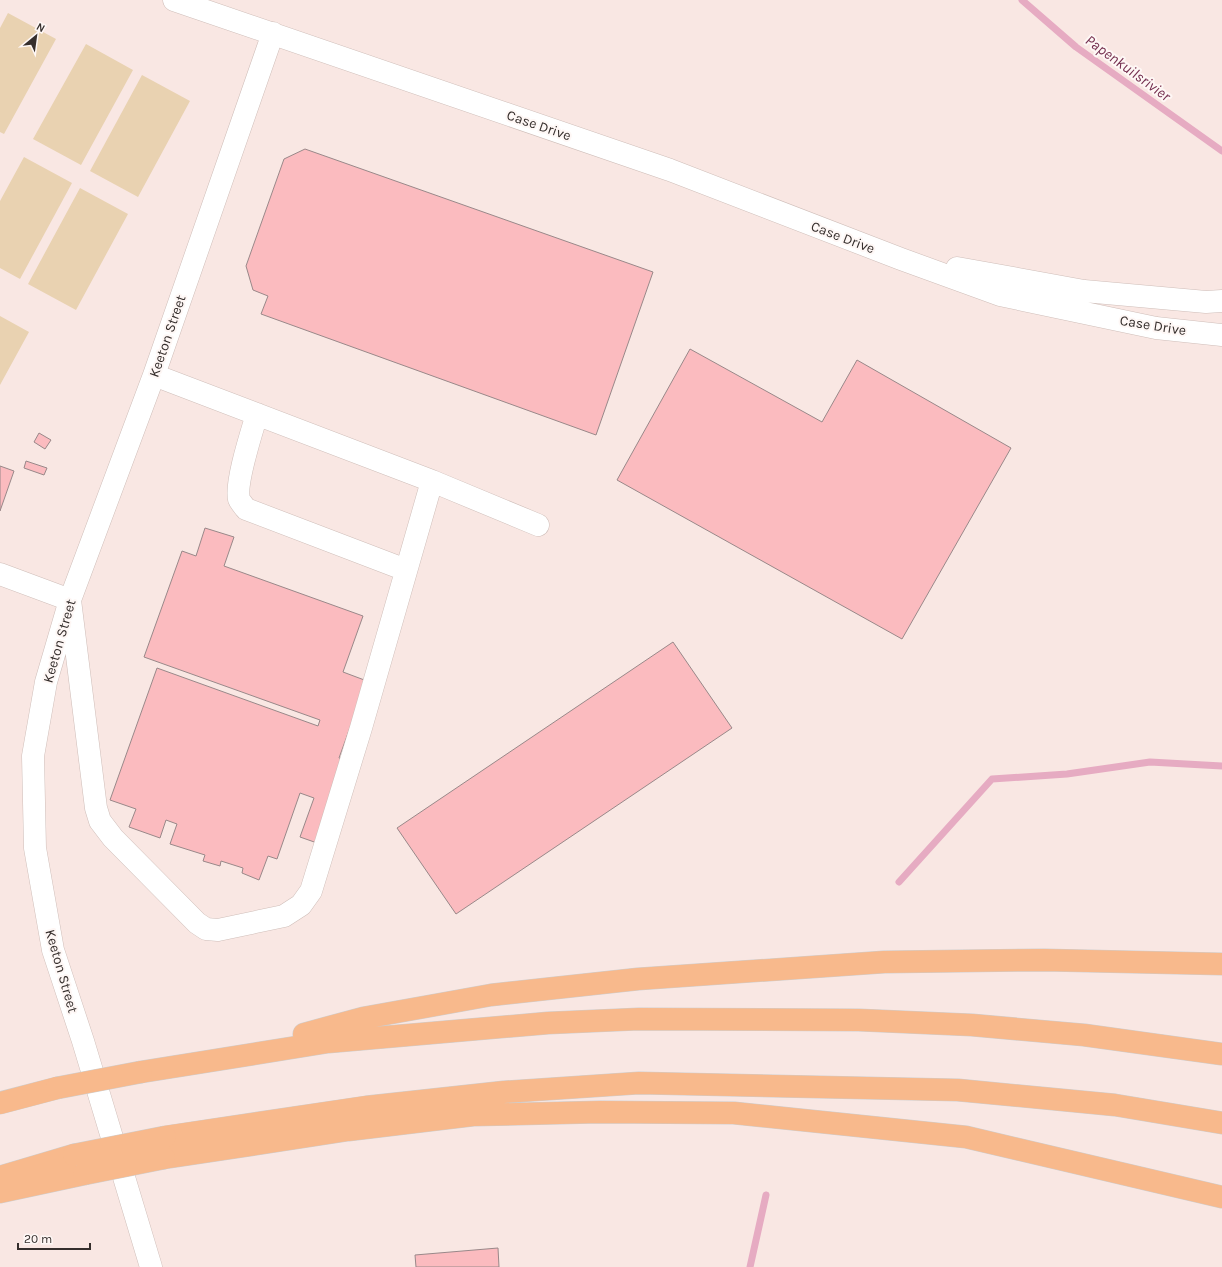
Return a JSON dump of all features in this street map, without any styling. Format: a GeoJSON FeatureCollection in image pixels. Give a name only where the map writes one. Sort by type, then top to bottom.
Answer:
{"type":"FeatureCollection","features":[{"type":"Feature","properties":{"kind":"highway"},"geometry":{"type":"LineString","coordinates":[[183,1066],[363,1018],[491,994],[638,979],[884,962],[1044,960],[1222,964]]}},
{"type":"Feature","properties":{"kind":"highway"},"geometry":{"type":"LineString","coordinates":[[0,1103],[57,1088],[141,1072],[328,1042],[548,1023],[639,1019],[859,1020],[972,1025],[1084,1035],[1222,1054]]}},
{"type":"Feature","properties":{"kind":"highway"},"geometry":{"type":"LineString","coordinates":[[0,1177],[74,1155],[165,1137],[366,1107],[504,1092],[639,1084],[958,1090],[1115,1105],[1222,1123]]}},
{"type":"Feature","properties":{"kind":"highway"},"geometry":{"type":"LineString","coordinates":[[0,1192],[164,1158],[348,1130],[473,1115],[600,1112],[734,1113],[966,1137],[1222,1197]]}},
{"type":"Feature","properties":{"kind":"street","name":"Case Drive"},"geometry":{"type":"LineString","coordinates":[[174,0],[670,170],[901,259],[1000,295],[1156,328],[1222,335]]}},
{"type":"Feature","properties":{"kind":"street","name":"Keeton Street"},"geometry":{"type":"LineString","coordinates":[[151,1267],[83,1041],[53,950],[35,848],[33,756],[46,682],[70,600],[154,375],[272,33]]}},
{"type":"Feature","properties":{"kind":"street","name":"Case Drive"},"geometry":{"type":"LineString","coordinates":[[901,259],[1084,291],[1206,302],[1222,301]]}},
{"type":"Feature","properties":{"kind":"street"},"geometry":{"type":"LineString","coordinates":[[154,375],[432,481],[538,526]]}},
{"type":"Feature","properties":{"kind":"street"},"geometry":{"type":"LineString","coordinates":[[258,414],[246,452],[239,491],[240,500],[246,509],[406,570]]}},
{"type":"Feature","properties":{"kind":"street"},"geometry":{"type":"LineString","coordinates":[[0,574],[70,600],[96,808],[100,821],[113,838],[197,923],[206,929],[218,930],[284,916],[301,905],[311,891],[361,728],[432,481]]}},
{"type":"Feature","properties":{"kind":"shaded area"},"geometry":{"type":"Polygon","coordinates":[[[8,13],[56,39],[4,134],[0,132],[0,28],[8,13]]]}},
{"type":"Feature","properties":{"kind":"shaded area"},"geometry":{"type":"Polygon","coordinates":[[[86,44],[133,70],[81,165],[33,139],[86,44]]]}},
{"type":"Feature","properties":{"kind":"shaded area"},"geometry":{"type":"Polygon","coordinates":[[[142,75],[190,101],[138,197],[90,171],[142,75]]]}},
{"type":"Feature","properties":{"kind":"shaded area"},"geometry":{"type":"Polygon","coordinates":[[[24,157],[72,183],[20,279],[0,268],[0,201],[24,157]]]}},
{"type":"Feature","properties":{"kind":"shaded area"},"geometry":{"type":"Polygon","coordinates":[[[80,188],[128,214],[76,310],[28,284],[80,188]]]}},
{"type":"Feature","properties":{"kind":"shaded area"},"geometry":{"type":"Polygon","coordinates":[[[0,316],[29,332],[0,385],[0,316]]]}},
{"type":"Feature","properties":{"kind":"building"},"geometry":{"type":"Polygon","coordinates":[[[305,149],[653,272],[596,435],[261,314],[268,296],[253,290],[246,266],[284,159],[305,149]]]}},
{"type":"Feature","properties":{"kind":"building"},"geometry":{"type":"Polygon","coordinates":[[[690,349],[822,422],[857,360],[1011,448],[902,639],[617,480],[690,349]]]}},
{"type":"Feature","properties":{"kind":"building"},"geometry":{"type":"Polygon","coordinates":[[[39,433],[51,440],[45,449],[34,442],[39,433]]]}},
{"type":"Feature","properties":{"kind":"building"},"geometry":{"type":"Polygon","coordinates":[[[26,461],[47,468],[44,475],[24,468],[26,461]]]}},
{"type":"Feature","properties":{"kind":"building"},"geometry":{"type":"Polygon","coordinates":[[[0,466],[14,471],[0,511],[0,466]]]}},
{"type":"Feature","properties":{"kind":"building"},"geometry":{"type":"Polygon","coordinates":[[[205,528],[234,537],[224,566],[363,616],[343,672],[367,681],[339,758],[349,762],[320,844],[300,837],[314,798],[300,793],[277,859],[268,856],[259,880],[242,873],[243,868],[221,861],[220,866],[203,861],[205,855],[170,844],[177,824],[166,820],[160,838],[129,827],[136,809],[110,800],[157,668],[318,726],[320,720],[144,657],[182,551],[196,556],[205,528]]]}},
{"type":"Feature","properties":{"kind":"building"},"geometry":{"type":"Polygon","coordinates":[[[673,642],[732,728],[456,914],[397,828],[673,642]]]}},
{"type":"Feature","properties":{"kind":"building"},"geometry":{"type":"Polygon","coordinates":[[[498,1248],[499,1267],[416,1267],[415,1255],[498,1248]]]}},
{"type":"Feature","properties":{"kind":"waterway","name":"Papenkuilsrivier"},"geometry":{"type":"LineString","coordinates":[[1022,0],[1076,47],[1222,151]]}},
{"type":"Feature","properties":{"kind":"waterway"},"geometry":{"type":"LineString","coordinates":[[899,882],[992,779],[1067,774],[1150,762],[1222,766]]}},
{"type":"Feature","properties":{"kind":"waterway"},"geometry":{"type":"LineString","coordinates":[[750,1267],[766,1195]]}}]}
